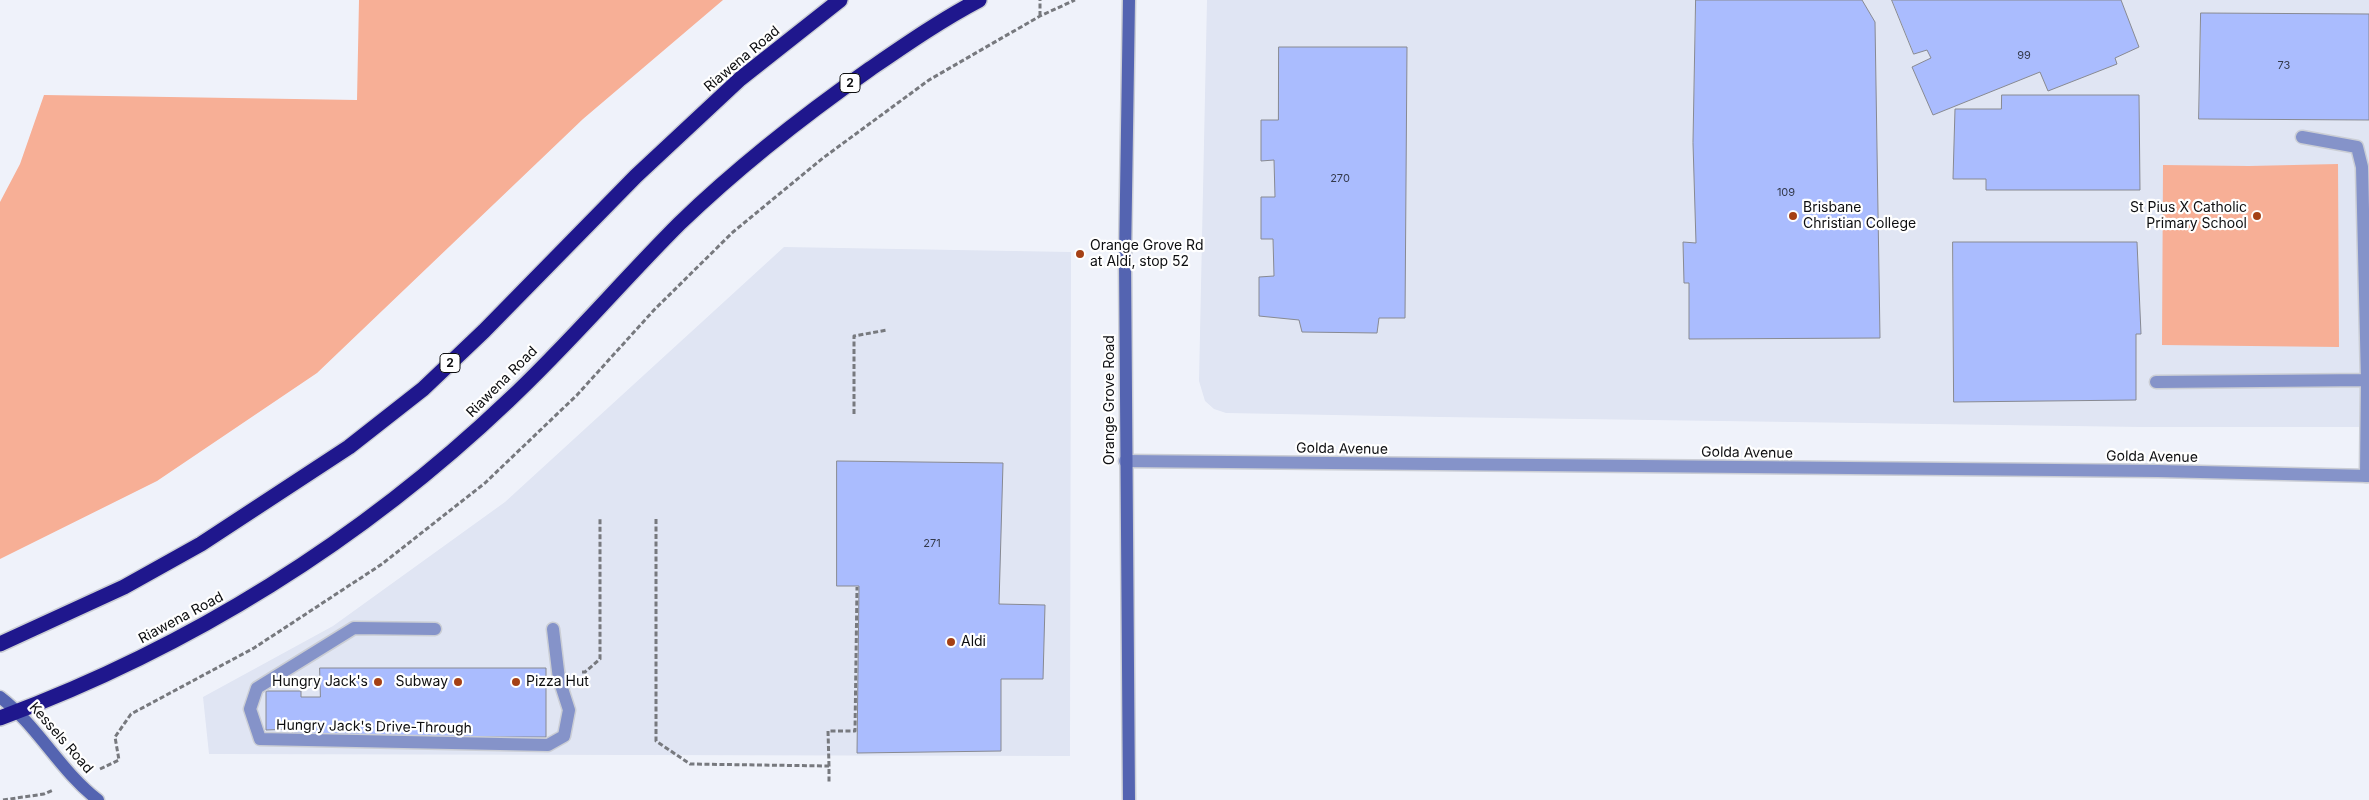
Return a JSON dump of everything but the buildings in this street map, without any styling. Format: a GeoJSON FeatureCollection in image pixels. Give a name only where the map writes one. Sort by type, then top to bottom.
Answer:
{"type":"FeatureCollection","features":[{"type":"Feature","properties":{"kind":"highway","name":"Riawena Road"},"geometry":{"type":"LineString","coordinates":[[0,644],[124,586],[201,544],[349,447],[423,389],[636,176],[740,79],[840,0]]}},
{"type":"Feature","properties":{"kind":"highway","name":"Riawena Road"},"geometry":{"type":"LineString","coordinates":[[0,718],[75,688],[148,654],[217,618],[278,581],[345,536],[413,484],[504,406],[682,222],[787,129],[920,34],[979,0]]}},
{"type":"Feature","properties":{"kind":"main road","name":"Orange Grove Road"},"geometry":{"type":"LineString","coordinates":[[1128,800],[1125,260],[1129,0]]}},
{"type":"Feature","properties":{"kind":"main road","name":"Kessels Road"},"geometry":{"type":"LineString","coordinates":[[0,697],[18,711],[75,780],[98,800]]}},
{"type":"Feature","properties":{"kind":"street"},"geometry":{"type":"LineString","coordinates":[[2302,137],[2357,147],[2362,167],[2368,476]]}},
{"type":"Feature","properties":{"kind":"street"},"geometry":{"type":"LineString","coordinates":[[2156,382],[2367,380]]}},
{"type":"Feature","properties":{"kind":"street","name":"Golda Avenue"},"geometry":{"type":"LineString","coordinates":[[1125,461],[2149,471],[2368,476]]}},
{"type":"Feature","properties":{"kind":"street","name":"Hungry Jack's Drive-Through"},"geometry":{"type":"LineString","coordinates":[[435,629],[354,628],[257,688],[250,709],[260,739],[548,745],[564,736],[569,710],[558,672],[553,629]]}},
{"type":"Feature","properties":{"kind":"path"},"geometry":{"type":"LineString","coordinates":[[1040,0],[1040,16]]}},
{"type":"Feature","properties":{"kind":"path"},"geometry":{"type":"LineString","coordinates":[[108,766],[119,760],[115,737],[131,714],[254,648],[382,564],[485,483],[577,395],[654,310],[740,226],[823,158],[929,80],[1040,16],[1075,0]]}},
{"type":"Feature","properties":{"kind":"path"},"geometry":{"type":"LineString","coordinates":[[854,414],[854,336],[887,330]]}},
{"type":"Feature","properties":{"kind":"path"},"geometry":{"type":"LineString","coordinates":[[558,672],[585,672],[600,659],[600,518]]}},
{"type":"Feature","properties":{"kind":"path"},"geometry":{"type":"LineString","coordinates":[[656,519],[656,742],[690,764],[829,766]]}},
{"type":"Feature","properties":{"kind":"path"},"geometry":{"type":"LineString","coordinates":[[829,784],[828,730],[855,731],[857,587]]}},
{"type":"Feature","properties":{"kind":"path"},"geometry":{"type":"LineString","coordinates":[[3,800],[51,791]]}},
{"type":"Feature","properties":{"kind":"shaded area"},"geometry":{"type":"Polygon","coordinates":[[[359,0],[723,0],[583,119],[317,373],[157,481],[0,559],[0,202],[20,164],[44,95],[357,100],[359,0]]]}},
{"type":"Feature","properties":{"kind":"shaded area","name":"Brisbane Christian College"},"geometry":{"type":"Polygon","coordinates":[[[1207,0],[2369,0],[2369,427],[2141,427],[1441,417],[1226,413],[1214,409],[1205,401],[1199,381],[1207,0]]]}},
{"type":"Feature","properties":{"kind":"shaded area"},"geometry":{"type":"Polygon","coordinates":[[[2338,164],[2339,347],[2162,345],[2163,165],[2338,164]]]}},
{"type":"Feature","properties":{"kind":"shaded area"},"geometry":{"type":"Polygon","coordinates":[[[784,247],[1071,252],[1070,756],[209,754],[203,697],[333,626],[505,502],[784,247]]]}},
{"type":"Feature","properties":{"kind":"place","name":"Brisbane Christian College"},"geometry":{"type":"Point","coordinates":[1793,216]}},
{"type":"Feature","properties":{"kind":"place","name":"St Pius X Catholic Primary School"},"geometry":{"type":"Point","coordinates":[2257,216]}},
{"type":"Feature","properties":{"kind":"place","name":"Orange Grove Rd at Aldi, stop 52"},"geometry":{"type":"Point","coordinates":[1080,254]}},
{"type":"Feature","properties":{"kind":"place","name":"Aldi"},"geometry":{"type":"Point","coordinates":[951,642]}},
{"type":"Feature","properties":{"kind":"place","name":"Hungry Jack's"},"geometry":{"type":"Point","coordinates":[378,682]}},
{"type":"Feature","properties":{"kind":"place","name":"Subway"},"geometry":{"type":"Point","coordinates":[458,682]}},
{"type":"Feature","properties":{"kind":"place","name":"Pizza Hut"},"geometry":{"type":"Point","coordinates":[516,682]}}]}
